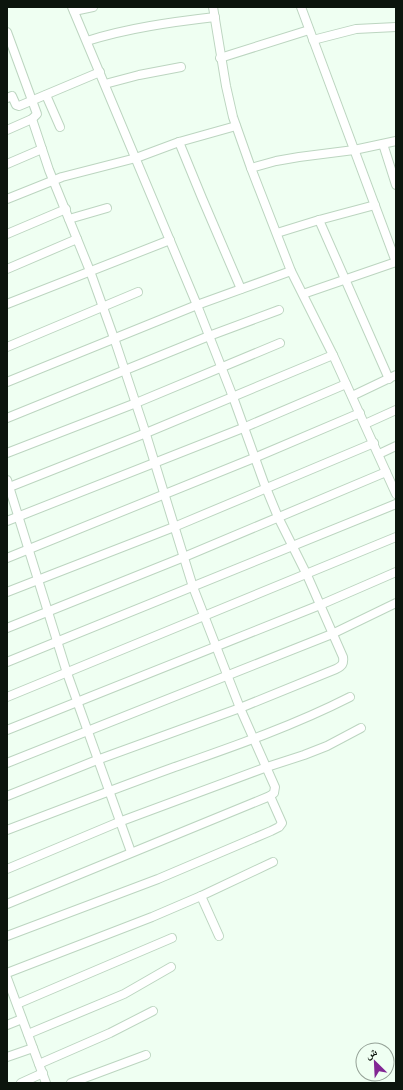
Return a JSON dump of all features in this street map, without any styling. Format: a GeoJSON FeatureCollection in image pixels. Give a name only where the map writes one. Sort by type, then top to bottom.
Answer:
{"type":"FeatureCollection","features":[{"type":"Feature","properties":{"kind":"street"},"geometry":{"type":"LineString","coordinates":[[7,796],[97,760],[240,708],[342,665],[344,662],[307,575],[278,517],[254,458],[197,305],[73,9],[93,7]]}},
{"type":"Feature","properties":{"kind":"street"},"geometry":{"type":"LineString","coordinates":[[214,7],[220,58],[226,86],[236,126],[251,168],[291,271],[333,355],[374,442],[386,472],[394,483],[396,494]]}},
{"type":"Feature","properties":{"kind":"street"},"geometry":{"type":"LineString","coordinates":[[301,7],[396,262],[368,273],[303,294]]}},
{"type":"Feature","properties":{"kind":"street"},"geometry":{"type":"LineString","coordinates":[[87,41],[152,26],[215,17]]}},
{"type":"Feature","properties":{"kind":"street"},"geometry":{"type":"LineString","coordinates":[[313,40],[356,29],[396,27]]}},
{"type":"Feature","properties":{"kind":"street"},"geometry":{"type":"LineString","coordinates":[[220,58],[309,30]]}},
{"type":"Feature","properties":{"kind":"street"},"geometry":{"type":"LineString","coordinates":[[7,32],[37,114],[32,119],[7,130]]}},
{"type":"Feature","properties":{"kind":"street"},"geometry":{"type":"LineString","coordinates":[[105,84],[139,75],[181,67]]}},
{"type":"Feature","properties":{"kind":"street"},"geometry":{"type":"LineString","coordinates":[[7,98],[12,96],[18,106],[100,72]]}},
{"type":"Feature","properties":{"kind":"street"},"geometry":{"type":"LineString","coordinates":[[46,95],[60,127]]}},
{"type":"Feature","properties":{"kind":"street"},"geometry":{"type":"LineString","coordinates":[[7,904],[270,796],[274,793],[275,787],[240,708],[193,587],[154,464],[146,433],[114,338],[90,271],[53,180],[32,119]]}},
{"type":"Feature","properties":{"kind":"street"},"geometry":{"type":"LineString","coordinates":[[7,199],[53,180],[136,158],[179,142],[236,126]]}},
{"type":"Feature","properties":{"kind":"street"},"geometry":{"type":"LineString","coordinates":[[251,168],[299,157],[354,150],[396,141]]}},
{"type":"Feature","properties":{"kind":"street"},"geometry":{"type":"LineString","coordinates":[[179,142],[241,289]]}},
{"type":"Feature","properties":{"kind":"street"},"geometry":{"type":"LineString","coordinates":[[383,144],[396,185]]}},
{"type":"Feature","properties":{"kind":"street"},"geometry":{"type":"LineString","coordinates":[[7,164],[42,149]]}},
{"type":"Feature","properties":{"kind":"street"},"geometry":{"type":"LineString","coordinates":[[277,233],[375,205]]}},
{"type":"Feature","properties":{"kind":"street"},"geometry":{"type":"LineString","coordinates":[[69,219],[107,208]]}},
{"type":"Feature","properties":{"kind":"street"},"geometry":{"type":"LineString","coordinates":[[7,234],[66,209]]}},
{"type":"Feature","properties":{"kind":"street"},"geometry":{"type":"LineString","coordinates":[[319,220],[345,280],[392,377],[352,396]]}},
{"type":"Feature","properties":{"kind":"street"},"geometry":{"type":"LineString","coordinates":[[7,269],[77,239]]}},
{"type":"Feature","properties":{"kind":"street"},"geometry":{"type":"LineString","coordinates":[[7,304],[170,240]]}},
{"type":"Feature","properties":{"kind":"street"},"geometry":{"type":"LineString","coordinates":[[7,382],[197,305],[291,271]]}},
{"type":"Feature","properties":{"kind":"street"},"geometry":{"type":"LineString","coordinates":[[7,347],[103,308],[138,292]]}},
{"type":"Feature","properties":{"kind":"street"},"geometry":{"type":"LineString","coordinates":[[7,418],[125,372],[209,336],[278,310]]}},
{"type":"Feature","properties":{"kind":"street"},"geometry":{"type":"LineString","coordinates":[[7,453],[136,403],[280,343]]}},
{"type":"Feature","properties":{"kind":"street"},"geometry":{"type":"LineString","coordinates":[[131,852],[108,792],[67,673],[8,485],[146,433],[333,355]]}},
{"type":"Feature","properties":{"kind":"street"},"geometry":{"type":"LineString","coordinates":[[7,521],[154,464],[346,384]]}},
{"type":"Feature","properties":{"kind":"street"},"geometry":{"type":"LineString","coordinates":[[365,424],[396,410]]}},
{"type":"Feature","properties":{"kind":"street"},"geometry":{"type":"LineString","coordinates":[[7,558],[164,495],[360,413]]}},
{"type":"Feature","properties":{"kind":"street"},"geometry":{"type":"LineString","coordinates":[[7,592],[174,527],[374,442]]}},
{"type":"Feature","properties":{"kind":"street"},"geometry":{"type":"LineString","coordinates":[[379,454],[396,446]]}},
{"type":"Feature","properties":{"kind":"street"},"geometry":{"type":"LineString","coordinates":[[7,628],[184,557],[386,472]]}},
{"type":"Feature","properties":{"kind":"street"},"geometry":{"type":"LineString","coordinates":[[7,662],[396,504]]}},
{"type":"Feature","properties":{"kind":"street"},"geometry":{"type":"LineString","coordinates":[[7,697],[396,538]]}},
{"type":"Feature","properties":{"kind":"street"},"geometry":{"type":"LineString","coordinates":[[7,730],[217,647],[396,572]]}},
{"type":"Feature","properties":{"kind":"street"},"geometry":{"type":"LineString","coordinates":[[7,762],[87,732],[332,634],[396,603]]}},
{"type":"Feature","properties":{"kind":"street"},"geometry":{"type":"LineString","coordinates":[[7,830],[254,739],[317,714],[350,697]]}},
{"type":"Feature","properties":{"kind":"street"},"geometry":{"type":"LineString","coordinates":[[7,869],[119,822],[266,767],[327,746],[361,728]]}},
{"type":"Feature","properties":{"kind":"street"},"geometry":{"type":"LineString","coordinates":[[7,936],[158,879],[280,827],[282,823],[270,796]]}},
{"type":"Feature","properties":{"kind":"street"},"geometry":{"type":"LineString","coordinates":[[7,973],[105,936],[201,896],[273,862]]}},
{"type":"Feature","properties":{"kind":"street"},"geometry":{"type":"LineString","coordinates":[[201,896],[219,936]]}},
{"type":"Feature","properties":{"kind":"street"},"geometry":{"type":"LineString","coordinates":[[16,1004],[172,938]]}},
{"type":"Feature","properties":{"kind":"street"},"geometry":{"type":"LineString","coordinates":[[28,1034],[124,994],[171,967]]}},
{"type":"Feature","properties":{"kind":"street"},"geometry":{"type":"LineString","coordinates":[[7,978],[9,991],[16,1004],[46,1083]]}},
{"type":"Feature","properties":{"kind":"street"},"geometry":{"type":"LineString","coordinates":[[39,1064],[110,1033],[153,1011]]}},
{"type":"Feature","properties":{"kind":"street"},"geometry":{"type":"LineString","coordinates":[[7,1024],[22,1019]]}},
{"type":"Feature","properties":{"kind":"street"},"geometry":{"type":"LineString","coordinates":[[7,1057],[33,1048]]}},
{"type":"Feature","properties":{"kind":"street"},"geometry":{"type":"LineString","coordinates":[[70,1083],[146,1055]]}},
{"type":"Feature","properties":{"kind":"street"},"geometry":{"type":"LineString","coordinates":[[21,1083],[43,1074]]}}]}
